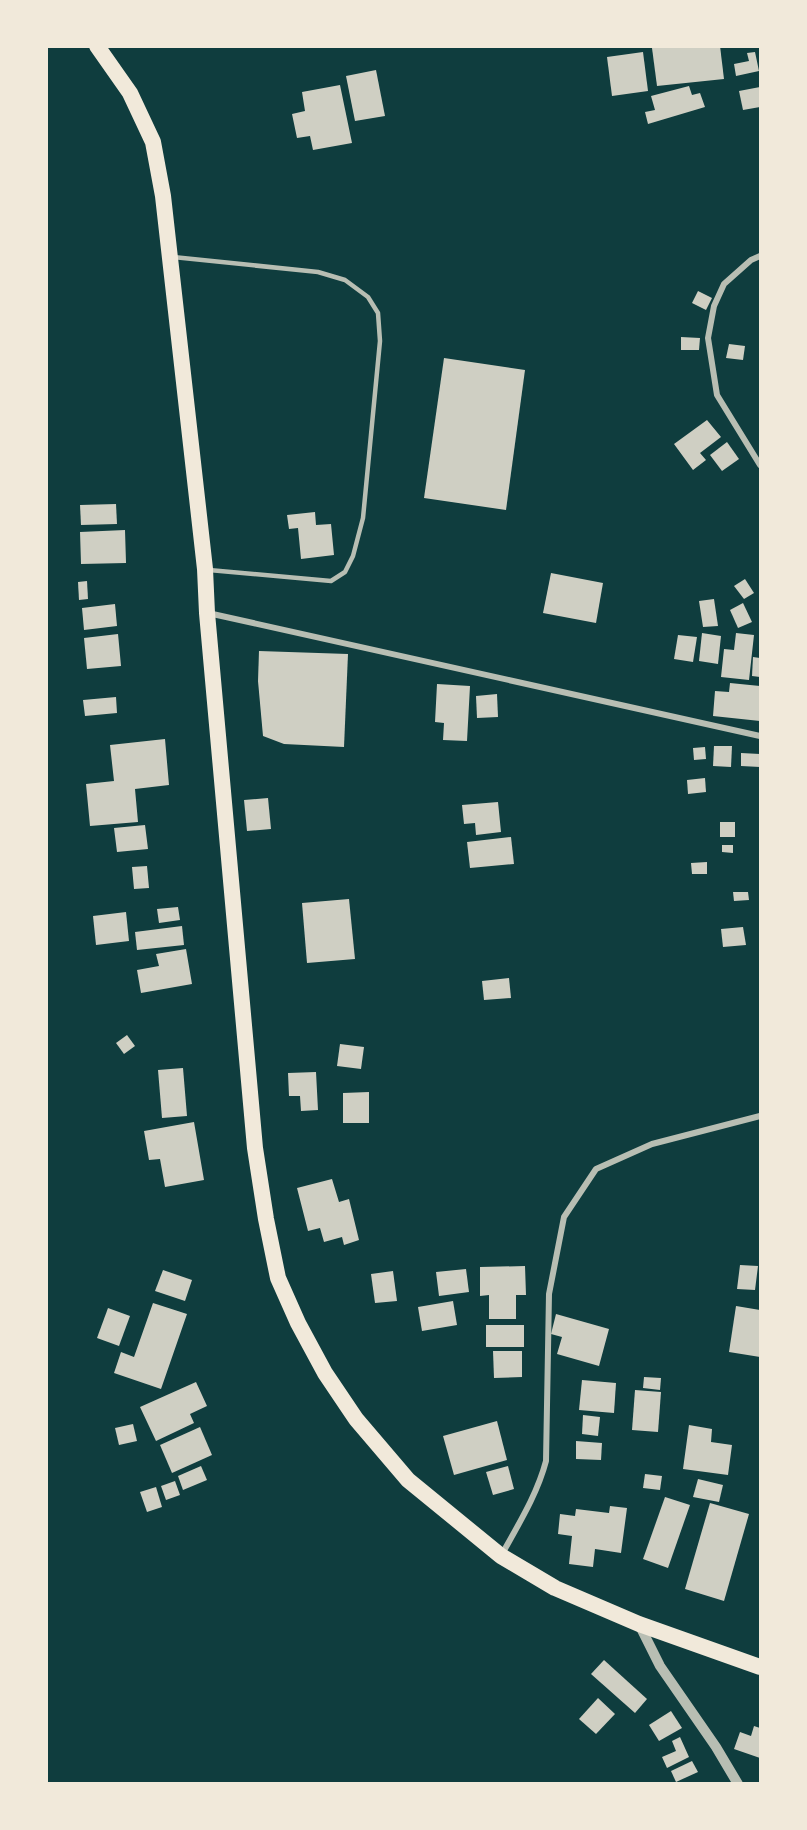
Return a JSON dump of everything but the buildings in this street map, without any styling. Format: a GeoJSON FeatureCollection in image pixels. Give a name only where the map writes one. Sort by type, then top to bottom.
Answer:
{"type":"FeatureCollection","features":[{"type":"Feature","properties":{"kind":"highway"},"geometry":{"type":"LineString","coordinates":[[97,46],[130,93],[153,142],[163,196],[205,569],[255,1148],[278,1278],[298,1323],[325,1373],[356,1419],[408,1480],[501,1557],[555,1588],[639,1624],[760,1666]]}},
{"type":"Feature","properties":{"kind":"street"},"geometry":{"type":"LineString","coordinates":[[760,256],[724,284],[714,306],[708,338],[717,394],[760,465]]}},
{"type":"Feature","properties":{"kind":"street"},"geometry":{"type":"LineString","coordinates":[[207,613],[760,736]]}},
{"type":"Feature","properties":{"kind":"street"},"geometry":{"type":"LineString","coordinates":[[501,1557],[535,1494],[546,1461],[549,1294],[564,1217],[596,1169],[652,1144],[760,1116]]}},
{"type":"Feature","properties":{"kind":"street"},"geometry":{"type":"LineString","coordinates":[[639,1624],[660,1666],[716,1747],[738,1784]]}},
{"type":"Feature","properties":{"kind":"lane"},"geometry":{"type":"LineString","coordinates":[[170,257],[318,272],[345,280],[368,297],[378,313],[380,341],[363,518],[353,556],[345,572],[330,581],[205,569]]}}]}
